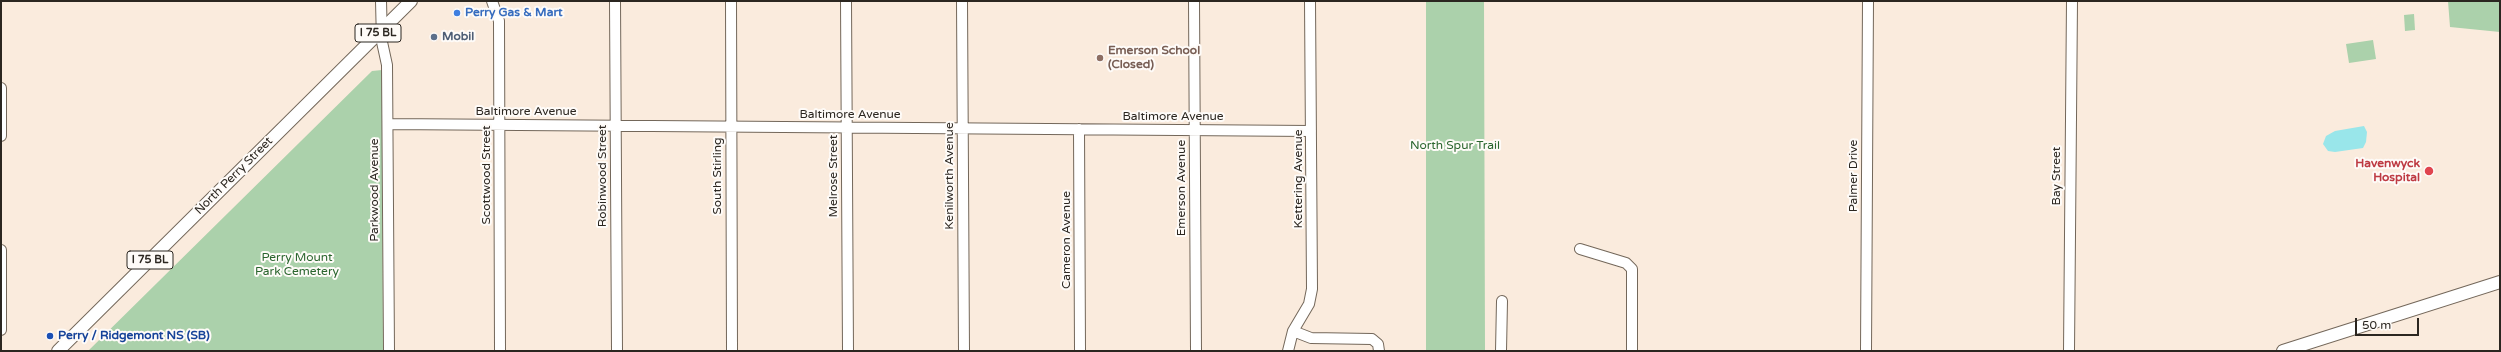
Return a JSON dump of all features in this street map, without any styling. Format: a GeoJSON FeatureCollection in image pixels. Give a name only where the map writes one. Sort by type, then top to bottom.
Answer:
{"type":"FeatureCollection","features":[{"type":"Feature","properties":{"kind":"main road","name":"North Perry Street"},"geometry":{"type":"LineString","coordinates":[[58,351],[411,1]]}},
{"type":"Feature","properties":{"kind":"main road"},"geometry":{"type":"LineString","coordinates":[[2283,351],[2500,282]]}},
{"type":"Feature","properties":{"kind":"street","name":"Parkwood Avenue"},"geometry":{"type":"LineString","coordinates":[[381,1],[381,30],[387,62],[389,351]]}},
{"type":"Feature","properties":{"kind":"street","name":"Scottwood Street"},"geometry":{"type":"LineString","coordinates":[[492,1],[498,12],[499,21],[500,351]]}},
{"type":"Feature","properties":{"kind":"street","name":"Robinwood Street"},"geometry":{"type":"LineString","coordinates":[[615,1],[617,351]]}},
{"type":"Feature","properties":{"kind":"street","name":"South Stirling"},"geometry":{"type":"LineString","coordinates":[[731,1],[732,351]]}},
{"type":"Feature","properties":{"kind":"street","name":"Melrose Street"},"geometry":{"type":"LineString","coordinates":[[846,1],[848,351]]}},
{"type":"Feature","properties":{"kind":"street","name":"Kenilworth Avenue"},"geometry":{"type":"LineString","coordinates":[[962,1],[964,351]]}},
{"type":"Feature","properties":{"kind":"street","name":"Emerson Avenue"},"geometry":{"type":"LineString","coordinates":[[1194,1],[1196,351]]}},
{"type":"Feature","properties":{"kind":"street","name":"Kettering Avenue"},"geometry":{"type":"LineString","coordinates":[[1288,351],[1293,331],[1307,309],[1312,294],[1310,1]]}},
{"type":"Feature","properties":{"kind":"street","name":"Palmer Drive"},"geometry":{"type":"LineString","coordinates":[[1866,351],[1868,1]]}},
{"type":"Feature","properties":{"kind":"street","name":"Bay Street"},"geometry":{"type":"LineString","coordinates":[[2069,351],[2072,1]]}},
{"type":"Feature","properties":{"kind":"street"},"geometry":{"type":"LineString","coordinates":[[1,88],[1,136]]}},
{"type":"Feature","properties":{"kind":"street","name":"Baltimore Avenue"},"geometry":{"type":"LineString","coordinates":[[388,124],[1311,131]]}},
{"type":"Feature","properties":{"kind":"street","name":"Cameron Avenue"},"geometry":{"type":"LineString","coordinates":[[1079,129],[1080,351]]}},
{"type":"Feature","properties":{"kind":"street"},"geometry":{"type":"LineString","coordinates":[[1580,249],[1626,263],[1632,269],[1632,351]]}},
{"type":"Feature","properties":{"kind":"street"},"geometry":{"type":"LineString","coordinates":[[1,250],[1,330]]}},
{"type":"Feature","properties":{"kind":"street"},"geometry":{"type":"LineString","coordinates":[[1501,351],[1502,301]]}},
{"type":"Feature","properties":{"kind":"street"},"geometry":{"type":"LineString","coordinates":[[1293,331],[1311,338],[1372,339],[1378,344],[1379,351]]}},
{"type":"Feature","properties":{"kind":"green space","name":"North Spur Trail"},"geometry":{"type":"Polygon","coordinates":[[[1426,1],[1484,1],[1485,351],[1426,351],[1426,1]]]}},
{"type":"Feature","properties":{"kind":"green space"},"geometry":{"type":"Polygon","coordinates":[[[2448,1],[2500,1],[2500,32],[2450,27],[2448,1]]]}},
{"type":"Feature","properties":{"kind":"green space"},"geometry":{"type":"Polygon","coordinates":[[[2414,14],[2415,30],[2405,31],[2404,15],[2414,14]]]}},
{"type":"Feature","properties":{"kind":"green space"},"geometry":{"type":"Polygon","coordinates":[[[2373,40],[2376,59],[2349,63],[2346,44],[2373,40]]]}},
{"type":"Feature","properties":{"kind":"green space","name":"Perry Mount Park Cemetery"},"geometry":{"type":"Polygon","coordinates":[[[382,70],[383,351],[88,351],[372,71],[382,70]]]}},
{"type":"Feature","properties":{"kind":"water"},"geometry":{"type":"Polygon","coordinates":[[[2364,126],[2367,132],[2366,142],[2363,148],[2335,152],[2328,151],[2323,144],[2326,136],[2335,131],[2364,126]]]}},
{"type":"Feature","properties":{"kind":"place","name":"Perry Gas & Mart"},"geometry":{"type":"Point","coordinates":[457,13]}},
{"type":"Feature","properties":{"kind":"place","name":"Mobil"},"geometry":{"type":"Point","coordinates":[434,37]}},
{"type":"Feature","properties":{"kind":"place","name":"Emerson School (Closed)"},"geometry":{"type":"Point","coordinates":[1100,58]}},
{"type":"Feature","properties":{"kind":"place","name":"Havenwyck Hospital"},"geometry":{"type":"Point","coordinates":[2429,171]}},
{"type":"Feature","properties":{"kind":"place","name":"Perry / Ridgemont NS (SB)"},"geometry":{"type":"Point","coordinates":[50,336]}}]}
